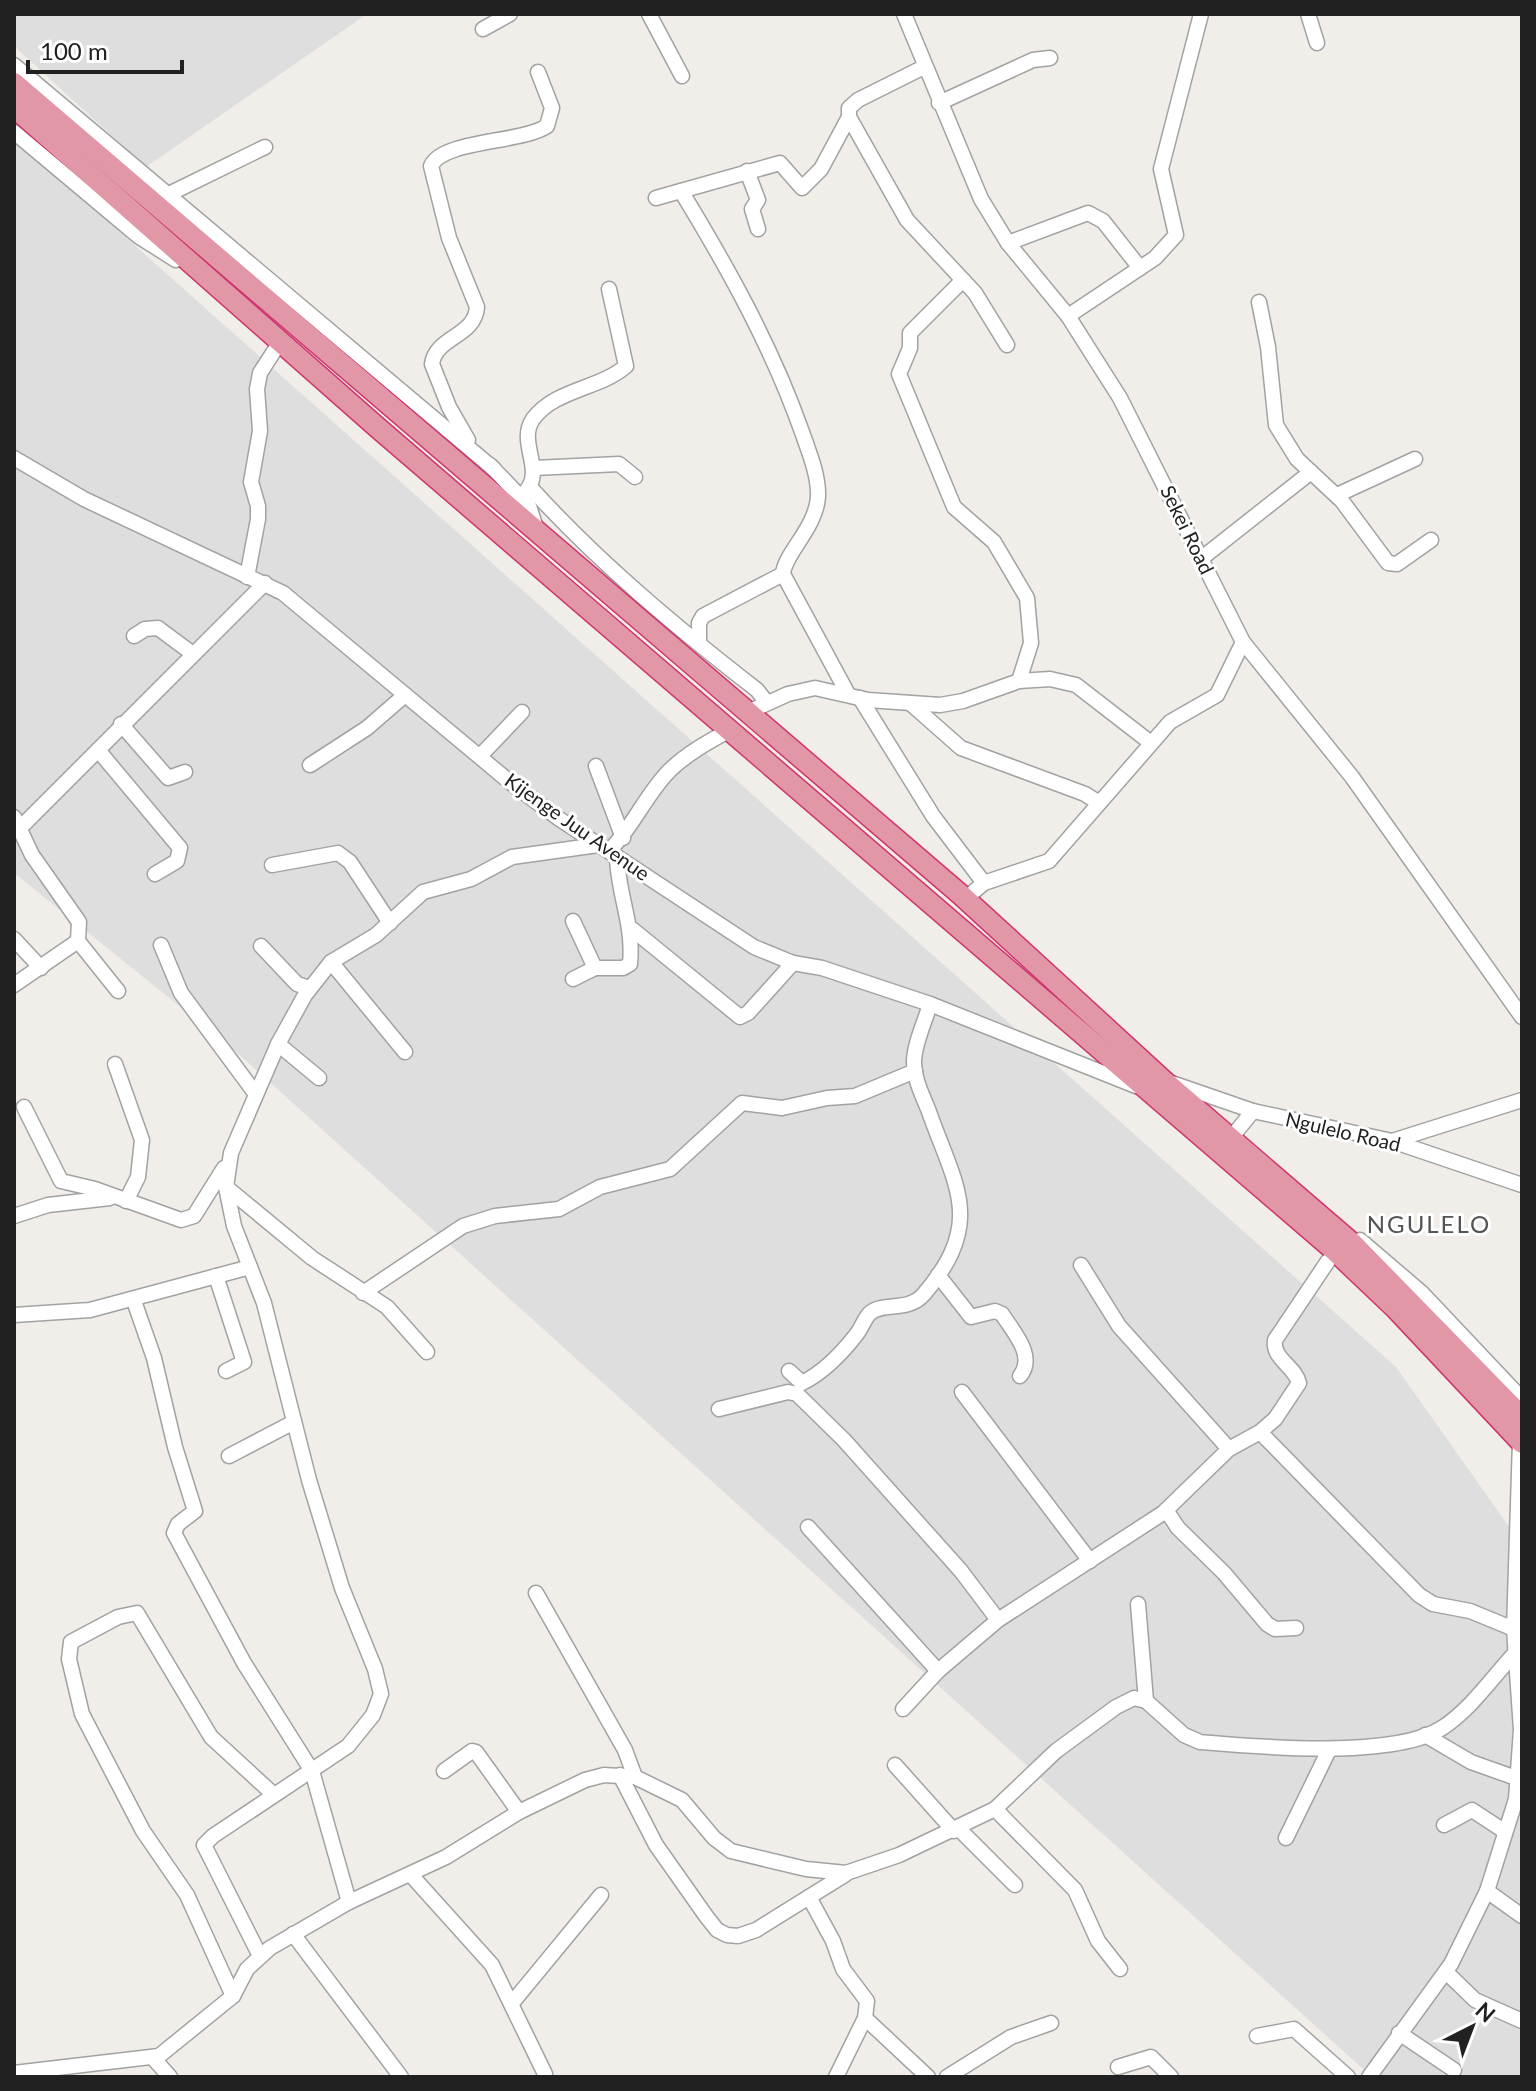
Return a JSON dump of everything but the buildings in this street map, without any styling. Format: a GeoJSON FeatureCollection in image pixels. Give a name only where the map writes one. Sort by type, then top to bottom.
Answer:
{"type":"FeatureCollection","features":[{"type":"Feature","properties":{"kind":"highway"},"geometry":{"type":"LineString","coordinates":[[14,83],[537,532],[757,707],[1164,1081],[1301,1198],[1461,1351],[1522,1417]]}},
{"type":"Feature","properties":{"kind":"highway"},"geometry":{"type":"LineString","coordinates":[[14,107],[728,731],[1335,1251],[1406,1319],[1521,1442]]}},
{"type":"Feature","properties":{"kind":"highway"},"geometry":{"type":"LineString","coordinates":[[939,913],[963,897]]}},
{"type":"Feature","properties":{"kind":"highway"},"geometry":{"type":"LineString","coordinates":[[993,959],[1012,941]]}},
{"type":"Feature","properties":{"kind":"street"},"geometry":{"type":"LineString","coordinates":[[483,29],[510,14]]}},
{"type":"Feature","properties":{"kind":"street"},"geometry":{"type":"LineString","coordinates":[[649,14],[682,76]]}},
{"type":"Feature","properties":{"kind":"street","name":"Sekei Road"},"geometry":{"type":"LineString","coordinates":[[904,14],[981,199],[1008,243],[1068,316],[1120,398],[1243,642],[1352,777],[1520,1010]]}},
{"type":"Feature","properties":{"kind":"street"},"geometry":{"type":"LineString","coordinates":[[1068,316],[1165,250],[1176,235],[1176,224],[1164,190],[1161,169],[1201,14]]}},
{"type":"Feature","properties":{"kind":"street"},"geometry":{"type":"LineString","coordinates":[[1308,14],[1317,43]]}},
{"type":"Feature","properties":{"kind":"street"},"geometry":{"type":"LineString","coordinates":[[939,103],[1033,60],[1050,58]]}},
{"type":"Feature","properties":{"kind":"street"},"geometry":{"type":"LineString","coordinates":[[14,65],[494,469],[526,492],[604,563],[757,690],[757,707],[815,688],[910,703],[952,704],[1019,681],[1050,679],[1076,685],[1151,743]]}},
{"type":"Feature","properties":{"kind":"street"},"geometry":{"type":"LineString","coordinates":[[656,198],[782,164],[797,185],[805,186],[821,169],[849,117],[849,108],[858,100],[924,67]]}},
{"type":"Feature","properties":{"kind":"street"},"geometry":{"type":"LineString","coordinates":[[494,469],[457,425],[432,364],[438,350],[469,326],[477,307],[449,238],[431,166],[441,154],[531,134],[547,126],[552,108],[538,72]]}},
{"type":"Feature","properties":{"kind":"street"},"geometry":{"type":"LineString","coordinates":[[849,117],[907,220],[963,280],[1007,345]]}},
{"type":"Feature","properties":{"kind":"street"},"geometry":{"type":"LineString","coordinates":[[14,132],[138,236],[211,281]]}},
{"type":"Feature","properties":{"kind":"street"},"geometry":{"type":"LineString","coordinates":[[167,195],[265,147]]}},
{"type":"Feature","properties":{"kind":"street"},"geometry":{"type":"LineString","coordinates":[[747,171],[759,202],[752,209],[758,229]]}},
{"type":"Feature","properties":{"kind":"street"},"geometry":{"type":"LineString","coordinates":[[681,191],[716,247],[782,378],[815,473],[818,498],[813,515],[805,538],[786,562],[783,574],[854,696],[933,816],[984,883]]}},
{"type":"Feature","properties":{"kind":"street"},"geometry":{"type":"LineString","coordinates":[[1008,243],[1088,213],[1103,221],[1140,268]]}},
{"type":"Feature","properties":{"kind":"street"},"geometry":{"type":"LineString","coordinates":[[963,280],[910,333],[910,348],[899,374],[954,507],[994,542],[1027,598],[1031,643],[1019,681]]}},
{"type":"Feature","properties":{"kind":"street"},"geometry":{"type":"LineString","coordinates":[[537,532],[526,492],[534,468],[527,439],[536,416],[555,400],[626,366],[609,289]]}},
{"type":"Feature","properties":{"kind":"street"},"geometry":{"type":"LineString","coordinates":[[1259,302],[1268,347],[1271,408],[1276,425],[1297,459],[1337,495],[1393,565],[1431,540]]}},
{"type":"Feature","properties":{"kind":"street"},"geometry":{"type":"LineString","coordinates":[[247,577],[258,519],[258,506],[251,482],[260,431],[257,389],[260,373],[280,342]]}},
{"type":"Feature","properties":{"kind":"street","name":"Kijenge Juu Avenue"},"geometry":{"type":"LineString","coordinates":[[14,458],[73,494],[265,583],[302,606],[523,792],[742,940],[793,963],[822,968],[930,1004],[1144,1090]]}},
{"type":"Feature","properties":{"kind":"street"},"geometry":{"type":"LineString","coordinates":[[1337,495],[1415,459]]}},
{"type":"Feature","properties":{"kind":"street"},"geometry":{"type":"LineString","coordinates":[[534,468],[619,464],[635,477]]}},
{"type":"Feature","properties":{"kind":"street"},"geometry":{"type":"LineString","coordinates":[[1202,558],[1311,472]]}},
{"type":"Feature","properties":{"kind":"street"},"geometry":{"type":"LineString","coordinates":[[699,642],[699,623],[703,616],[783,574]]}},
{"type":"Feature","properties":{"kind":"street"},"geometry":{"type":"LineString","coordinates":[[118,991],[78,941],[79,922],[32,855],[17,823],[98,750],[265,583]]}},
{"type":"Feature","properties":{"kind":"street"},"geometry":{"type":"LineString","coordinates":[[134,636],[145,629],[158,628],[193,654]]}},
{"type":"Feature","properties":{"kind":"street"},"geometry":{"type":"LineString","coordinates":[[963,897],[984,883],[1047,862],[1170,722],[1217,695],[1243,642]]}},
{"type":"Feature","properties":{"kind":"street"},"geometry":{"type":"LineString","coordinates":[[310,765],[367,728],[405,695]]}},
{"type":"Feature","properties":{"kind":"street"},"geometry":{"type":"LineString","coordinates":[[910,703],[961,748],[1085,794],[1099,803]]}},
{"type":"Feature","properties":{"kind":"street"},"geometry":{"type":"LineString","coordinates":[[480,756],[522,712]]}},
{"type":"Feature","properties":{"kind":"street"},"geometry":{"type":"LineString","coordinates":[[121,724],[168,778],[185,772]]}},
{"type":"Feature","properties":{"kind":"street"},"geometry":{"type":"LineString","coordinates":[[24,1107],[59,1179],[187,1220],[213,1189],[278,1044],[309,988],[331,962],[390,923],[423,892],[471,879],[512,857],[608,851],[623,838],[669,772],[691,752],[728,731]]}},
{"type":"Feature","properties":{"kind":"street"},"geometry":{"type":"LineString","coordinates":[[98,750],[180,848],[177,861],[155,874]]}},
{"type":"Feature","properties":{"kind":"street"},"geometry":{"type":"LineString","coordinates":[[596,766],[623,838]]}},
{"type":"Feature","properties":{"kind":"street"},"geometry":{"type":"LineString","coordinates":[[573,979],[595,968],[628,967],[632,929],[608,851]]}},
{"type":"Feature","properties":{"kind":"street"},"geometry":{"type":"LineString","coordinates":[[272,865],[338,853],[350,862],[390,923]]}},
{"type":"Feature","properties":{"kind":"street"},"geometry":{"type":"LineString","coordinates":[[573,921],[595,968]]}},
{"type":"Feature","properties":{"kind":"street"},"geometry":{"type":"LineString","coordinates":[[632,929],[740,1017],[748,1013],[793,963]]}},
{"type":"Feature","properties":{"kind":"street"},"geometry":{"type":"LineString","coordinates":[[14,939],[41,968]]}},
{"type":"Feature","properties":{"kind":"street"},"geometry":{"type":"LineString","coordinates":[[14,985],[78,941]]}},
{"type":"Feature","properties":{"kind":"street"},"geometry":{"type":"LineString","coordinates":[[161,945],[181,993],[255,1093]]}},
{"type":"Feature","properties":{"kind":"street"},"geometry":{"type":"LineString","coordinates":[[261,946],[297,984],[309,988]]}},
{"type":"Feature","properties":{"kind":"street"},"geometry":{"type":"LineString","coordinates":[[331,962],[405,1052]]}},
{"type":"Feature","properties":{"kind":"street"},"geometry":{"type":"LineString","coordinates":[[789,1371],[802,1383],[814,1377],[854,1337],[869,1315],[876,1310],[912,1304],[938,1275],[956,1244],[961,1199],[915,1071],[915,1051],[930,1004]]}},
{"type":"Feature","properties":{"kind":"street"},"geometry":{"type":"LineString","coordinates":[[278,1044],[319,1078]]}},
{"type":"Feature","properties":{"kind":"street"},"geometry":{"type":"LineString","coordinates":[[115,1064],[142,1140],[138,1177],[122,1200]]}},
{"type":"Feature","properties":{"kind":"street"},"geometry":{"type":"LineString","coordinates":[[363,1293],[463,1226],[495,1216],[559,1209],[600,1187],[670,1169],[742,1103],[782,1108],[827,1098],[855,1096],[915,1071]]}},
{"type":"Feature","properties":{"kind":"street","name":"Ngulelo Road"},"geometry":{"type":"LineString","coordinates":[[1164,1081],[1253,1111],[1392,1141],[1522,1185]]}},
{"type":"Feature","properties":{"kind":"street"},"geometry":{"type":"LineString","coordinates":[[1392,1141],[1522,1100]]}},
{"type":"Feature","properties":{"kind":"street"},"geometry":{"type":"LineString","coordinates":[[1231,1138],[1253,1111]]}},
{"type":"Feature","properties":{"kind":"street"},"geometry":{"type":"LineString","coordinates":[[231,1153],[226,1187],[234,1226],[264,1303],[294,1422],[342,1588],[375,1669],[381,1694],[373,1715],[361,1733],[312,1771],[273,1794],[204,1845],[260,1956]]}},
{"type":"Feature","properties":{"kind":"street"},"geometry":{"type":"LineString","coordinates":[[226,1187],[288,1240],[387,1307],[427,1352]]}},
{"type":"Feature","properties":{"kind":"street"},"geometry":{"type":"LineString","coordinates":[[1301,1198],[1371,1249],[1422,1293],[1522,1399]]}},
{"type":"Feature","properties":{"kind":"street"},"geometry":{"type":"LineString","coordinates":[[14,1216],[82,1199],[122,1200]]}},
{"type":"Feature","properties":{"kind":"street"},"geometry":{"type":"LineString","coordinates":[[903,1709],[938,1671],[998,1620],[1166,1510],[1229,1449],[1260,1432],[1286,1406],[1299,1383],[1295,1373],[1275,1351],[1275,1340],[1328,1261]]}},
{"type":"Feature","properties":{"kind":"street"},"geometry":{"type":"LineString","coordinates":[[1081,1265],[1119,1326],[1229,1449]]}},
{"type":"Feature","properties":{"kind":"street"},"geometry":{"type":"LineString","coordinates":[[14,1315],[80,1312],[134,1301],[250,1267]]}},
{"type":"Feature","properties":{"kind":"street"},"geometry":{"type":"LineString","coordinates":[[938,1275],[971,1317],[995,1311],[1002,1314],[1028,1358],[1020,1376]]}},
{"type":"Feature","properties":{"kind":"street"},"geometry":{"type":"LineString","coordinates":[[216,1276],[244,1362],[226,1371]]}},
{"type":"Feature","properties":{"kind":"street"},"geometry":{"type":"LineString","coordinates":[[134,1301],[154,1358],[175,1447],[195,1511],[178,1524],[174,1533],[244,1663],[312,1771],[349,1902]]}},
{"type":"Feature","properties":{"kind":"street"},"geometry":{"type":"LineString","coordinates":[[719,1409],[788,1392],[797,1394],[844,1440],[961,1571],[998,1620]]}},
{"type":"Feature","properties":{"kind":"street"},"geometry":{"type":"LineString","coordinates":[[962,1392],[1090,1561]]}},
{"type":"Feature","properties":{"kind":"street"},"geometry":{"type":"LineString","coordinates":[[229,1456],[294,1422]]}},
{"type":"Feature","properties":{"kind":"street"},"geometry":{"type":"LineString","coordinates":[[1260,1432],[1419,1595],[1433,1604],[1470,1611],[1514,1629]]}},
{"type":"Feature","properties":{"kind":"street"},"geometry":{"type":"LineString","coordinates":[[1369,2077],[1446,1972],[1487,1891],[1519,1779],[1521,1699],[1514,1629],[1521,1442]]}},
{"type":"Feature","properties":{"kind":"street"},"geometry":{"type":"LineString","coordinates":[[1166,1510],[1178,1528],[1224,1573],[1267,1624],[1275,1629],[1296,1628]]}},
{"type":"Feature","properties":{"kind":"street"},"geometry":{"type":"LineString","coordinates":[[808,1527],[938,1671]]}},
{"type":"Feature","properties":{"kind":"street"},"geometry":{"type":"LineString","coordinates":[[536,1593],[625,1750],[627,1776],[656,1845],[717,1930],[738,1936],[846,1873],[956,1830],[995,1809],[1056,1751],[1116,1707],[1134,1698],[1146,1701],[1184,1735],[1200,1742],[1329,1750],[1425,1735],[1454,1718],[1515,1653]]}},
{"type":"Feature","properties":{"kind":"street"},"geometry":{"type":"LineString","coordinates":[[1138,1604],[1146,1701]]}},
{"type":"Feature","properties":{"kind":"street"},"geometry":{"type":"LineString","coordinates":[[233,1996],[187,1895],[143,1831],[82,1714],[69,1659],[71,1642],[118,1617],[137,1613],[211,1737],[273,1794]]}},
{"type":"Feature","properties":{"kind":"street"},"geometry":{"type":"LineString","coordinates":[[1425,1735],[1471,1762],[1519,1779]]}},
{"type":"Feature","properties":{"kind":"street"},"geometry":{"type":"LineString","coordinates":[[1286,1838],[1329,1750]]}},
{"type":"Feature","properties":{"kind":"street"},"geometry":{"type":"LineString","coordinates":[[444,1771],[472,1751],[476,1752],[519,1812]]}},
{"type":"Feature","properties":{"kind":"street"},"geometry":{"type":"LineString","coordinates":[[895,1765],[956,1830],[1015,1885]]}},
{"type":"Feature","properties":{"kind":"street"},"geometry":{"type":"LineString","coordinates":[[14,2073],[154,2059],[233,1996],[247,1969],[260,1956],[293,1934],[349,1902],[411,1875],[519,1812],[585,1780],[627,1776],[682,1800],[714,1838],[731,1851],[806,1869],[846,1873]]}},
{"type":"Feature","properties":{"kind":"street"},"geometry":{"type":"LineString","coordinates":[[995,1809],[1075,1890],[1098,1941],[1120,1969]]}},
{"type":"Feature","properties":{"kind":"street"},"geometry":{"type":"LineString","coordinates":[[1444,1825],[1472,1810],[1504,1831]]}},
{"type":"Feature","properties":{"kind":"street"},"geometry":{"type":"LineString","coordinates":[[411,1875],[481,1949],[512,2003],[545,2074]]}},
{"type":"Feature","properties":{"kind":"street"},"geometry":{"type":"LineString","coordinates":[[1487,1891],[1522,1916]]}},
{"type":"Feature","properties":{"kind":"street"},"geometry":{"type":"LineString","coordinates":[[512,2003],[601,1895]]}},
{"type":"Feature","properties":{"kind":"street"},"geometry":{"type":"LineString","coordinates":[[809,1897],[833,1941],[843,1969],[865,1995],[865,2018],[836,2077]]}},
{"type":"Feature","properties":{"kind":"street"},"geometry":{"type":"LineString","coordinates":[[293,1934],[401,2077]]}},
{"type":"Feature","properties":{"kind":"street"},"geometry":{"type":"LineString","coordinates":[[1446,1972],[1475,2000],[1522,2021]]}},
{"type":"Feature","properties":{"kind":"street"},"geometry":{"type":"LineString","coordinates":[[865,2018],[928,2077]]}},
{"type":"Feature","properties":{"kind":"street"},"geometry":{"type":"LineString","coordinates":[[947,2077],[1011,2037],[1051,2023]]}},
{"type":"Feature","properties":{"kind":"street"},"geometry":{"type":"LineString","coordinates":[[1257,2036],[1294,2029],[1348,2077]]}},
{"type":"Feature","properties":{"kind":"street"},"geometry":{"type":"LineString","coordinates":[[1399,2033],[1454,2070]]}},
{"type":"Feature","properties":{"kind":"street"},"geometry":{"type":"LineString","coordinates":[[1118,2067],[1151,2057],[1171,2077]]}},
{"type":"Feature","properties":{"kind":"street"},"geometry":{"type":"LineString","coordinates":[[154,2059],[170,2077]]}},
{"type":"Feature","properties":{"kind":"shaded area"},"geometry":{"type":"Polygon","coordinates":[[[14,14],[367,14],[146,167],[14,46],[14,14]]]}},
{"type":"Feature","properties":{"kind":"shaded area"},"geometry":{"type":"Polygon","coordinates":[[[14,138],[1396,1367],[1522,1545],[1522,2077],[1372,2077],[234,1050],[14,873],[14,138]]]}},
{"type":"Feature","properties":{"kind":"district","name":"NGULELO"},"geometry":{"type":"Point","coordinates":[1429,1225]}}]}
